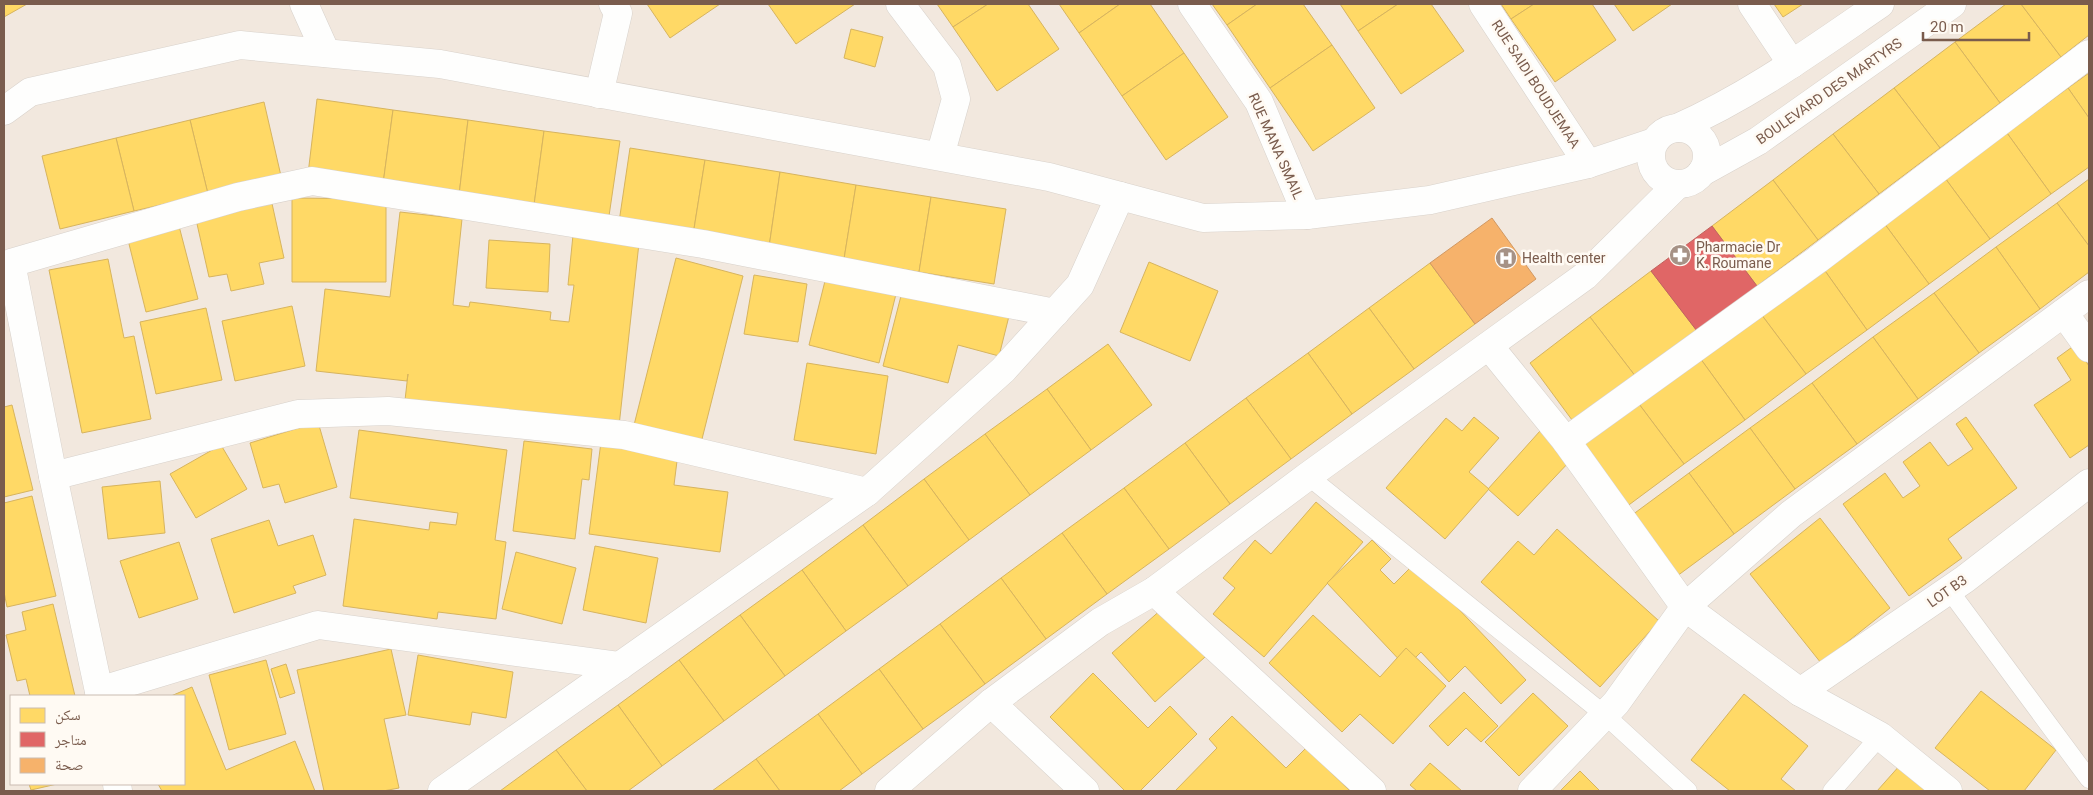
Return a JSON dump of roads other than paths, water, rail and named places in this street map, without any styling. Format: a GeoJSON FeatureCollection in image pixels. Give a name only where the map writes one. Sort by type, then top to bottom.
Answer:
{"type":"FeatureCollection","features":[{"type":"Feature","properties":{"kind":"street"},"geometry":{"type":"LineString","coordinates":[[304,4],[326,53]]}},
{"type":"Feature","properties":{"kind":"street"},"geometry":{"type":"LineString","coordinates":[[599,94],[618,13],[613,4]]}},
{"type":"Feature","properties":{"kind":"street"},"geometry":{"type":"LineString","coordinates":[[900,4],[947,66],[952,82],[956,99],[940,156]]}},
{"type":"Feature","properties":{"kind":"street","name":"RUE MANA SMAIL"},"geometry":{"type":"LineString","coordinates":[[1192,4],[1259,102],[1307,215]]}},
{"type":"Feature","properties":{"kind":"street","name":"RUE SAIDI BOUDJEMAA"},"geometry":{"type":"LineString","coordinates":[[1483,4],[1588,164]]}},
{"type":"Feature","properties":{"kind":"street"},"geometry":{"type":"LineString","coordinates":[[1752,4],[1792,64]]}},
{"type":"Feature","properties":{"kind":"street"},"geometry":{"type":"LineString","coordinates":[[4,111],[30,92],[240,45],[440,64],[1049,177],[1203,218],[1307,215],[1430,200],[1588,164],[1654,142],[1668,130],[1677,128],[1741,96],[1880,4]]}},
{"type":"Feature","properties":{"kind":"street","name":"BOULEVARD DES MARTYRS"},"geometry":{"type":"LineString","coordinates":[[1702,172],[1758,141],[1952,4]]}},
{"type":"Feature","properties":{"kind":"street"},"geometry":{"type":"LineString","coordinates":[[1566,441],[1817,260],[2089,54]]}},
{"type":"Feature","properties":{"kind":"street"},"geometry":{"type":"LineString","coordinates":[[1654,142],[1651,161],[1654,170],[1668,182],[1677,185],[1687,184],[1702,172],[1707,157],[1703,142],[1692,131],[1677,128]]}},
{"type":"Feature","properties":{"kind":"street"},"geometry":{"type":"LineString","coordinates":[[620,666],[318,625],[99,694],[53,476],[11,262],[238,197],[312,181],[703,244],[1055,313]]}},
{"type":"Feature","properties":{"kind":"street"},"geometry":{"type":"LineString","coordinates":[[889,791],[991,703],[1100,622],[1154,591],[1308,476],[1585,276],[1677,185]]}},
{"type":"Feature","properties":{"kind":"street"},"geometry":{"type":"LineString","coordinates":[[442,791],[867,492],[1002,370],[1080,285],[1120,196]]}},
{"type":"Feature","properties":{"kind":"street"},"geometry":{"type":"LineString","coordinates":[[1532,791],[1616,703],[1685,607],[1792,514],[2089,294]]}},
{"type":"Feature","properties":{"kind":"street"},"geometry":{"type":"LineString","coordinates":[[2064,313],[2089,348]]}},
{"type":"Feature","properties":{"kind":"street"},"geometry":{"type":"LineString","coordinates":[[1489,346],[1566,441],[1685,607],[1800,692],[1880,736],[1948,791]]}},
{"type":"Feature","properties":{"kind":"street"},"geometry":{"type":"LineString","coordinates":[[53,476],[298,414],[388,411],[624,434],[867,492]]}},
{"type":"Feature","properties":{"kind":"street","name":"LOT B3"},"geometry":{"type":"LineString","coordinates":[[1800,692],[1949,590],[2089,483]]}},
{"type":"Feature","properties":{"kind":"street"},"geometry":{"type":"LineString","coordinates":[[1154,591],[1372,791]]}},
{"type":"Feature","properties":{"kind":"street"},"geometry":{"type":"LineString","coordinates":[[991,703],[1085,791]]}},
{"type":"Feature","properties":{"kind":"lane"},"geometry":{"type":"LineString","coordinates":[[1308,476],[1605,716],[1688,791]]}},
{"type":"Feature","properties":{"kind":"lane"},"geometry":{"type":"LineString","coordinates":[[1949,590],[2089,779]]}},
{"type":"Feature","properties":{"kind":"lane"},"geometry":{"type":"LineString","coordinates":[[1832,791],[1880,736]]}},
{"type":"Feature","properties":{"kind":"place","name":"Pharmacie Dr K. Roumane"},"geometry":{"type":"Point","coordinates":[1680,255]}},
{"type":"Feature","properties":{"kind":"place","name":"Health center"},"geometry":{"type":"Point","coordinates":[1506,258]}}]}
